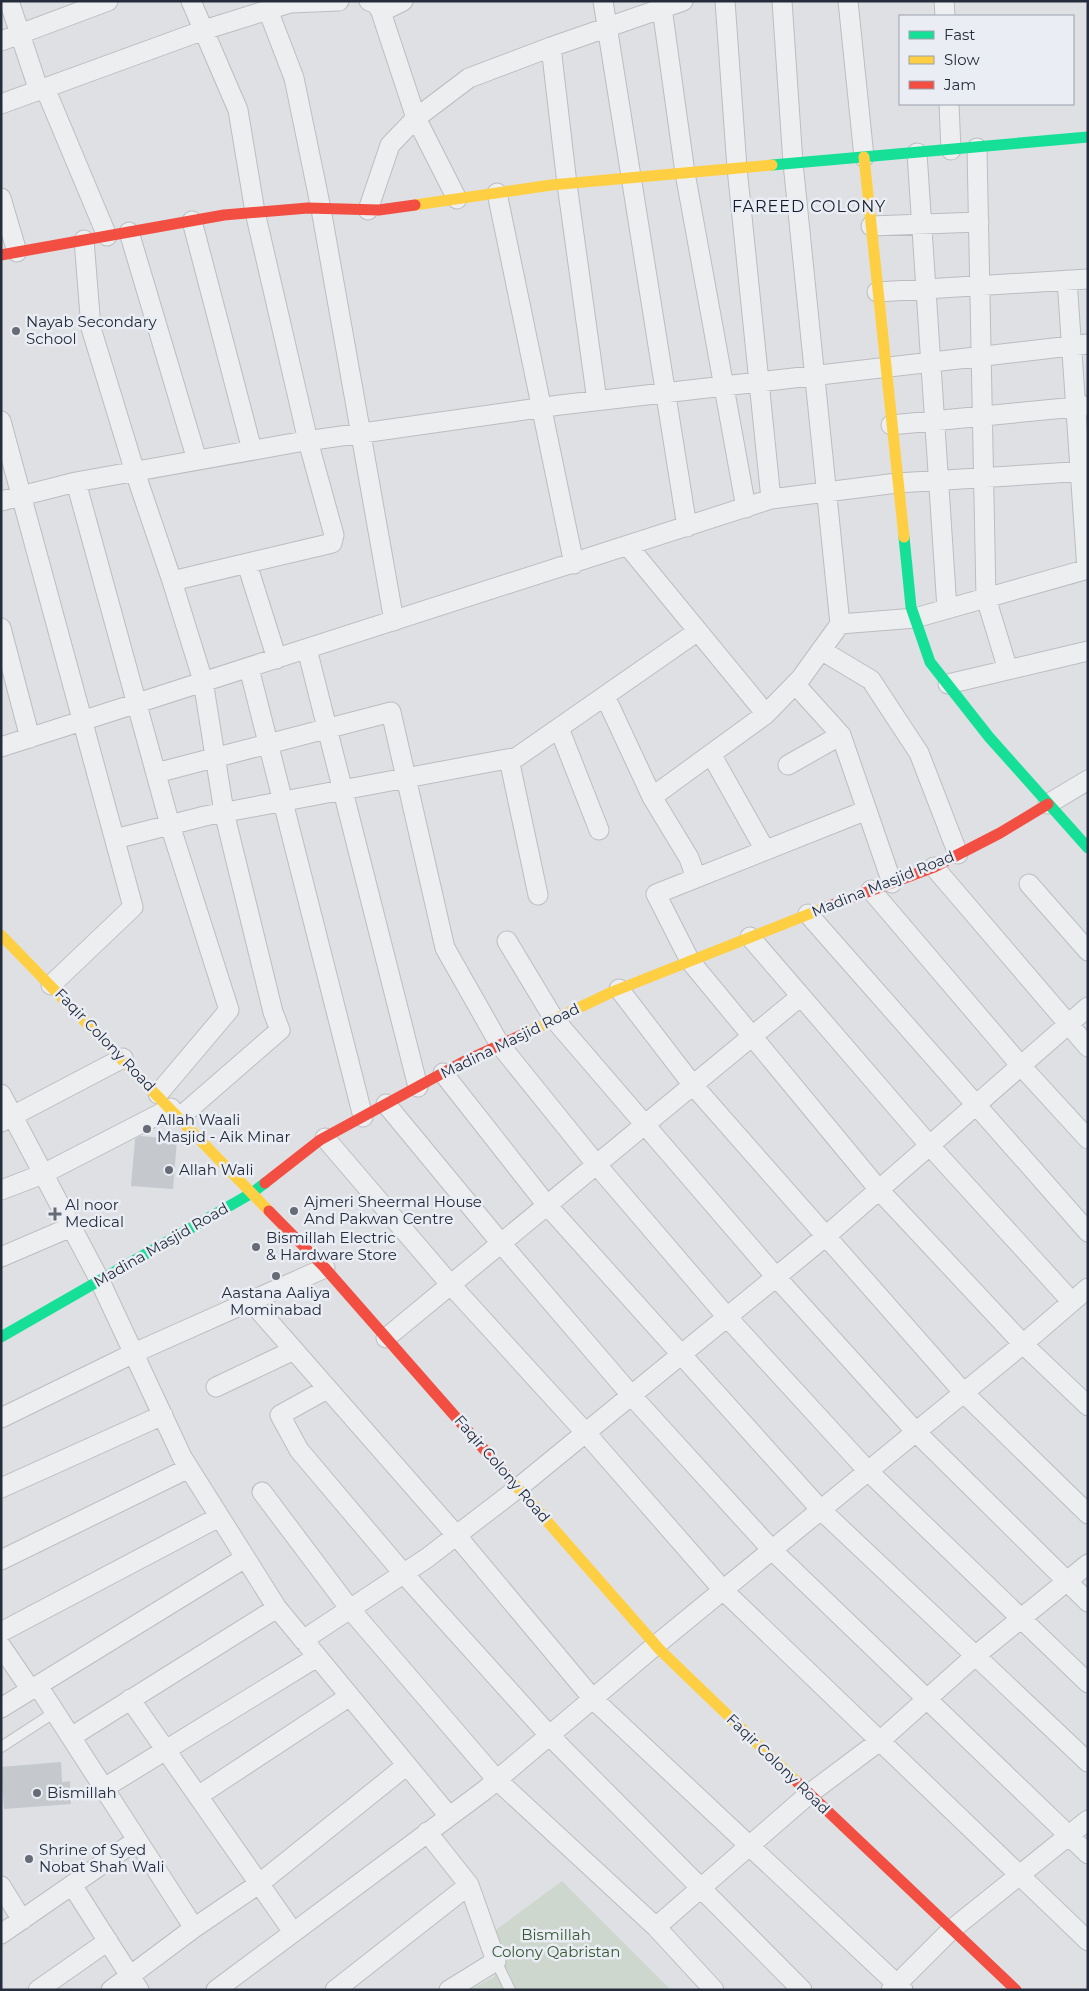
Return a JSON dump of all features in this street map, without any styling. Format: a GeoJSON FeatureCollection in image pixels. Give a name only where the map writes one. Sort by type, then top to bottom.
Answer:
{"type":"FeatureCollection","features":[{"type":"Feature","properties":{"kind":"main road"},"geometry":{"type":"LineString","coordinates":[[9,254],[192,221],[255,212],[321,209],[368,210],[567,184],[1088,137]]}},
{"type":"Feature","properties":{"kind":"main road"},"geometry":{"type":"LineString","coordinates":[[864,157],[911,607],[930,662],[989,737],[1088,848]]}},
{"type":"Feature","properties":{"kind":"main road","name":"Madina Masjid Road"},"geometry":{"type":"LineString","coordinates":[[1,1337],[99,1279],[252,1193],[325,1138],[443,1073],[619,989],[808,914],[934,867],[1048,804]]}},
{"type":"Feature","properties":{"kind":"main road","name":"Faqir Colony Road"},"geometry":{"type":"LineString","coordinates":[[1,934],[176,1112],[324,1268],[656,1645],[809,1794],[1016,1990]]}},
{"type":"Feature","properties":{"kind":"street"},"geometry":{"type":"LineString","coordinates":[[8,1],[19,34],[42,89],[107,236]]}},
{"type":"Feature","properties":{"kind":"street"},"geometry":{"type":"LineString","coordinates":[[1,41],[108,1]]}},
{"type":"Feature","properties":{"kind":"street"},"geometry":{"type":"LineString","coordinates":[[172,581],[332,543],[334,534],[308,441],[255,212],[238,110],[191,1]]}},
{"type":"Feature","properties":{"kind":"street"},"geometry":{"type":"LineString","coordinates":[[1,104],[204,30],[290,3],[339,1]]}},
{"type":"Feature","properties":{"kind":"street"},"geometry":{"type":"LineString","coordinates":[[403,1],[375,7],[416,118],[457,199]]}},
{"type":"Feature","properties":{"kind":"street"},"geometry":{"type":"LineString","coordinates":[[603,1],[687,526]]}},
{"type":"Feature","properties":{"kind":"street"},"geometry":{"type":"LineString","coordinates":[[368,210],[390,145],[416,118],[469,78],[551,47],[606,29],[661,5],[683,1]]}},
{"type":"Feature","properties":{"kind":"street"},"geometry":{"type":"LineString","coordinates":[[724,1],[737,168],[771,500]]}},
{"type":"Feature","properties":{"kind":"street"},"geometry":{"type":"LineString","coordinates":[[652,797],[766,714],[795,684],[840,624],[793,163],[782,1]]}},
{"type":"Feature","properties":{"kind":"street"},"geometry":{"type":"LineString","coordinates":[[848,1],[864,157]]}},
{"type":"Feature","properties":{"kind":"street"},"geometry":{"type":"LineString","coordinates":[[944,1],[945,15]]}},
{"type":"Feature","properties":{"kind":"street"},"geometry":{"type":"LineString","coordinates":[[661,5],[685,173],[746,508]]}},
{"type":"Feature","properties":{"kind":"street"},"geometry":{"type":"LineString","coordinates":[[268,10],[294,78],[321,209],[394,621]]}},
{"type":"Feature","properties":{"kind":"street"},"geometry":{"type":"LineString","coordinates":[[551,47],[567,184],[597,401]]}},
{"type":"Feature","properties":{"kind":"street"},"geometry":{"type":"LineString","coordinates":[[949,105],[951,150]]}},
{"type":"Feature","properties":{"kind":"street"},"geometry":{"type":"LineString","coordinates":[[977,148],[986,598],[1008,670]]}},
{"type":"Feature","properties":{"kind":"street"},"geometry":{"type":"LineString","coordinates":[[917,152],[947,609]]}},
{"type":"Feature","properties":{"kind":"street"},"geometry":{"type":"LineString","coordinates":[[497,193],[574,564]]}},
{"type":"Feature","properties":{"kind":"street"},"geometry":{"type":"LineString","coordinates":[[1,198],[9,254]]}},
{"type":"Feature","properties":{"kind":"street"},"geometry":{"type":"LineString","coordinates":[[192,221],[252,450]]}},
{"type":"Feature","properties":{"kind":"street"},"geometry":{"type":"LineString","coordinates":[[871,226],[979,222]]}},
{"type":"Feature","properties":{"kind":"street"},"geometry":{"type":"LineString","coordinates":[[129,232],[196,460]]}},
{"type":"Feature","properties":{"kind":"street"},"geometry":{"type":"LineString","coordinates":[[1,1190],[43,1174],[176,1112],[280,1030],[273,1012],[224,812],[203,681],[135,472],[91,328],[84,240]]}},
{"type":"Feature","properties":{"kind":"street"},"geometry":{"type":"LineString","coordinates":[[877,292],[1088,279]]}},
{"type":"Feature","properties":{"kind":"street"},"geometry":{"type":"LineString","coordinates":[[840,624],[915,618],[1087,570],[1080,345],[1067,280]]}},
{"type":"Feature","properties":{"kind":"street"},"geometry":{"type":"LineString","coordinates":[[1,501],[76,482],[308,441],[597,401],[1080,345]]}},
{"type":"Feature","properties":{"kind":"street"},"geometry":{"type":"LineString","coordinates":[[891,425],[1082,406]]}},
{"type":"Feature","properties":{"kind":"street"},"geometry":{"type":"LineString","coordinates":[[1,421],[81,722],[133,907],[51,985]]}},
{"type":"Feature","properties":{"kind":"street"},"geometry":{"type":"LineString","coordinates":[[1,747],[771,500],[897,483],[1084,471]]}},
{"type":"Feature","properties":{"kind":"street"},"geometry":{"type":"LineString","coordinates":[[76,482],[170,825],[229,1010],[158,1094]]}},
{"type":"Feature","properties":{"kind":"street"},"geometry":{"type":"LineString","coordinates":[[628,546],[766,714]]}},
{"type":"Feature","properties":{"kind":"street"},"geometry":{"type":"LineString","coordinates":[[247,564],[277,659]]}},
{"type":"Feature","properties":{"kind":"street"},"geometry":{"type":"LineString","coordinates":[[1,628],[30,738]]}},
{"type":"Feature","properties":{"kind":"street"},"geometry":{"type":"LineString","coordinates":[[114,839],[224,812],[516,758],[698,631]]}},
{"type":"Feature","properties":{"kind":"street"},"geometry":{"type":"LineString","coordinates":[[307,649],[418,1087]]}},
{"type":"Feature","properties":{"kind":"street"},"geometry":{"type":"LineString","coordinates":[[821,650],[871,680],[919,752],[958,854]]}},
{"type":"Feature","properties":{"kind":"street"},"geometry":{"type":"LineString","coordinates":[[948,684],[1088,651]]}},
{"type":"Feature","properties":{"kind":"street"},"geometry":{"type":"LineString","coordinates":[[249,668],[364,1117]]}},
{"type":"Feature","properties":{"kind":"street"},"geometry":{"type":"LineString","coordinates":[[795,684],[841,735],[892,883]]}},
{"type":"Feature","properties":{"kind":"street"},"geometry":{"type":"LineString","coordinates":[[605,696],[652,797],[689,858],[696,878]]}},
{"type":"Feature","properties":{"kind":"street"},"geometry":{"type":"LineString","coordinates":[[156,773],[391,712],[445,948],[500,1045],[596,1164],[727,1317],[868,1471],[1088,1683]]}},
{"type":"Feature","properties":{"kind":"street"},"geometry":{"type":"LineString","coordinates":[[560,728],[599,830]]}},
{"type":"Feature","properties":{"kind":"street"},"geometry":{"type":"LineString","coordinates":[[788,765],[841,735]]}},
{"type":"Feature","properties":{"kind":"street"},"geometry":{"type":"LineString","coordinates":[[711,754],[765,850]]}},
{"type":"Feature","properties":{"kind":"street"},"geometry":{"type":"LineString","coordinates":[[509,759],[538,895]]}},
{"type":"Feature","properties":{"kind":"street"},"geometry":{"type":"LineString","coordinates":[[1048,804],[1088,780]]}},
{"type":"Feature","properties":{"kind":"street"},"geometry":{"type":"LineString","coordinates":[[866,810],[656,894],[690,961],[880,1191],[1023,1344],[1088,1406]]}},
{"type":"Feature","properties":{"kind":"street"},"geometry":{"type":"LineString","coordinates":[[934,867],[1088,1047]]}},
{"type":"Feature","properties":{"kind":"street"},"geometry":{"type":"LineString","coordinates":[[1029,884],[1088,951]]}},
{"type":"Feature","properties":{"kind":"street"},"geometry":{"type":"LineString","coordinates":[[871,890],[1021,1066],[1088,1139]]}},
{"type":"Feature","properties":{"kind":"street"},"geometry":{"type":"LineString","coordinates":[[808,914],[1088,1232]]}},
{"type":"Feature","properties":{"kind":"street"},"geometry":{"type":"LineString","coordinates":[[750,937],[930,1146],[1072,1302]]}},
{"type":"Feature","properties":{"kind":"street"},"geometry":{"type":"LineString","coordinates":[[508,941],[554,1019],[646,1123],[776,1277],[916,1432],[1088,1602]]}},
{"type":"Feature","properties":{"kind":"street"},"geometry":{"type":"LineString","coordinates":[[619,989],[692,1084],[964,1393],[1088,1514]]}},
{"type":"Feature","properties":{"kind":"street"},"geometry":{"type":"LineString","coordinates":[[386,1338],[546,1204],[801,996]]}},
{"type":"Feature","properties":{"kind":"street"},"geometry":{"type":"LineString","coordinates":[[303,1640],[403,1574],[518,1488],[880,1191],[1088,1007]]}},
{"type":"Feature","properties":{"kind":"street"},"geometry":{"type":"LineString","coordinates":[[8,1119],[123,1058]]}},
{"type":"Feature","properties":{"kind":"street"},"geometry":{"type":"LineString","coordinates":[[443,1073],[546,1204],[820,1510],[1088,1762]]}},
{"type":"Feature","properties":{"kind":"street"},"geometry":{"type":"LineString","coordinates":[[1,1094],[8,1119],[43,1174],[99,1279],[162,1415],[189,1468],[219,1517],[276,1608],[449,1816]]}},
{"type":"Feature","properties":{"kind":"street"},"geometry":{"type":"LineString","coordinates":[[386,1104],[500,1242],[631,1395],[772,1550],[1088,1854]]}},
{"type":"Feature","properties":{"kind":"street"},"geometry":{"type":"LineString","coordinates":[[325,1138],[450,1284],[585,1432],[723,1590],[881,1740],[1018,1876],[1088,1941]]}},
{"type":"Feature","properties":{"kind":"street"},"geometry":{"type":"LineString","coordinates":[[1,1257],[71,1227]]}},
{"type":"Feature","properties":{"kind":"street"},"geometry":{"type":"LineString","coordinates":[[1,1418],[134,1353],[324,1268]]}},
{"type":"Feature","properties":{"kind":"street"},"geometry":{"type":"LineString","coordinates":[[216,1990],[497,1780],[656,1645],[964,1393],[1088,1288]]}},
{"type":"Feature","properties":{"kind":"street"},"geometry":{"type":"LineString","coordinates":[[250,1300],[456,1535],[593,1698],[751,1845],[897,1988],[951,1930],[1088,1820]]}},
{"type":"Feature","properties":{"kind":"street"},"geometry":{"type":"LineString","coordinates":[[216,1387],[294,1350]]}},
{"type":"Feature","properties":{"kind":"street"},"geometry":{"type":"LineString","coordinates":[[328,1389],[280,1415],[298,1450],[403,1574],[549,1736],[702,1887],[802,1990]]}},
{"type":"Feature","properties":{"kind":"street"},"geometry":{"type":"LineString","coordinates":[[1,1488],[162,1415]]}},
{"type":"Feature","properties":{"kind":"street"},"geometry":{"type":"LineString","coordinates":[[1,1560],[189,1468]]}},
{"type":"Feature","properties":{"kind":"street"},"geometry":{"type":"LineString","coordinates":[[262,1492],[350,1609],[497,1780],[656,1927],[714,1990]]}},
{"type":"Feature","properties":{"kind":"street"},"geometry":{"type":"LineString","coordinates":[[1,1632],[219,1517]]}},
{"type":"Feature","properties":{"kind":"street"},"geometry":{"type":"LineString","coordinates":[[1,1708],[245,1558]]}},
{"type":"Feature","properties":{"kind":"street"},"geometry":{"type":"LineString","coordinates":[[656,1927],[809,1794],[881,1740],[974,1656],[1088,1564]]}},
{"type":"Feature","properties":{"kind":"street"},"geometry":{"type":"LineString","coordinates":[[71,1736],[276,1608]]}},
{"type":"Feature","properties":{"kind":"street"},"geometry":{"type":"LineString","coordinates":[[1,1646],[55,1712],[194,1928]]}},
{"type":"Feature","properties":{"kind":"street"},"geometry":{"type":"LineString","coordinates":[[104,1788],[317,1657]]}},
{"type":"Feature","properties":{"kind":"street"},"geometry":{"type":"LineString","coordinates":[[198,1796],[350,1696]]}},
{"type":"Feature","properties":{"kind":"street"},"geometry":{"type":"LineString","coordinates":[[130,1700],[294,1932]]}},
{"type":"Feature","properties":{"kind":"street"},"geometry":{"type":"LineString","coordinates":[[111,1990],[135,1983],[194,1928],[260,1883],[407,1765]]}},
{"type":"Feature","properties":{"kind":"street"},"geometry":{"type":"LineString","coordinates":[[427,1832],[469,1885],[496,1961],[448,1990]]}},
{"type":"Feature","properties":{"kind":"street"},"geometry":{"type":"LineString","coordinates":[[1,1934],[137,1840]]}},
{"type":"Feature","properties":{"kind":"street"},"geometry":{"type":"LineString","coordinates":[[72,1885],[135,1983]]}},
{"type":"Feature","properties":{"kind":"street"},"geometry":{"type":"LineString","coordinates":[[335,1990],[469,1885]]}},
{"type":"Feature","properties":{"kind":"street"},"geometry":{"type":"LineString","coordinates":[[1,1886],[22,1920]]}},
{"type":"Feature","properties":{"kind":"street"},"geometry":{"type":"LineString","coordinates":[[38,1990],[108,1941]]}},
{"type":"Feature","properties":{"kind":"lane"},"geometry":{"type":"LineString","coordinates":[[1,1746],[55,1712]]}},
{"type":"Feature","properties":{"kind":"lane"},"geometry":{"type":"LineString","coordinates":[[496,1961],[510,1990]]}},
{"type":"Feature","properties":{"kind":"green space","name":"Bismillah Colony Qabristan"},"geometry":{"type":"Polygon","coordinates":[[[562,1881],[671,1990],[469,1990],[494,1977],[496,1930],[562,1881]]]}},
{"type":"Feature","properties":{"kind":"building"},"geometry":{"type":"Polygon","coordinates":[[[140,1136],[177,1139],[173,1189],[131,1186],[135,1139],[140,1136]]]}},
{"type":"Feature","properties":{"kind":"building","name":"Bismillah"},"geometry":{"type":"Polygon","coordinates":[[[61,1762],[62,1782],[70,1781],[71,1804],[4,1809],[1,1767],[61,1762]]]}},
{"type":"Feature","properties":{"kind":"traffic: fast"},"geometry":{"type":"LineString","coordinates":[[772,165],[1088,137]]}},
{"type":"Feature","properties":{"kind":"traffic: fast"},"geometry":{"type":"LineString","coordinates":[[904,537],[911,607],[930,662],[989,737],[1088,848]]}},
{"type":"Feature","properties":{"kind":"traffic: fast"},"geometry":{"type":"LineString","coordinates":[[1,1337],[252,1193],[265,1183]]}},
{"type":"Feature","properties":{"kind":"traffic: slow"},"geometry":{"type":"LineString","coordinates":[[864,157],[904,537]]}},
{"type":"Feature","properties":{"kind":"traffic: slow"},"geometry":{"type":"LineString","coordinates":[[415,205],[551,185],[772,165]]}},
{"type":"Feature","properties":{"kind":"traffic: slow"},"geometry":{"type":"LineString","coordinates":[[528,1032],[612,992],[827,907]]}},
{"type":"Feature","properties":{"kind":"traffic: slow"},"geometry":{"type":"LineString","coordinates":[[1,935],[269,1211]]}},
{"type":"Feature","properties":{"kind":"traffic: slow"},"geometry":{"type":"LineString","coordinates":[[511,1480],[660,1650],[797,1782]]}},
{"type":"Feature","properties":{"kind":"traffic: jam"},"geometry":{"type":"LineString","coordinates":[[1,255],[224,215],[308,208],[379,210],[415,205]]}},
{"type":"Feature","properties":{"kind":"traffic: jam"},"geometry":{"type":"LineString","coordinates":[[827,907],[934,867],[1000,833],[1048,804]]}},
{"type":"Feature","properties":{"kind":"traffic: jam"},"geometry":{"type":"LineString","coordinates":[[265,1183],[320,1140],[463,1062],[528,1032]]}},
{"type":"Feature","properties":{"kind":"traffic: jam"},"geometry":{"type":"LineString","coordinates":[[269,1211],[325,1268],[511,1480]]}},
{"type":"Feature","properties":{"kind":"traffic: jam"},"geometry":{"type":"LineString","coordinates":[[797,1782],[1016,1990]]}},
{"type":"Feature","properties":{"kind":"place","name":"Nayab Secondary School"},"geometry":{"type":"Point","coordinates":[16,331]}},
{"type":"Feature","properties":{"kind":"place","name":"Allah Waali Masjid - Aik Minar"},"geometry":{"type":"Point","coordinates":[147,1129]}},
{"type":"Feature","properties":{"kind":"place","name":"Allah Wali"},"geometry":{"type":"Point","coordinates":[169,1170]}},
{"type":"Feature","properties":{"kind":"place","name":"Ajmeri Sheermal House And Pakwan Centre"},"geometry":{"type":"Point","coordinates":[294,1211]}},
{"type":"Feature","properties":{"kind":"place","name":"Al noor Medical"},"geometry":{"type":"Point","coordinates":[55,1214]}},
{"type":"Feature","properties":{"kind":"place","name":"Bismillah Electric & Hardware Store"},"geometry":{"type":"Point","coordinates":[256,1247]}},
{"type":"Feature","properties":{"kind":"place","name":"Aastana Aaliya Mominabad"},"geometry":{"type":"Point","coordinates":[276,1276]}},
{"type":"Feature","properties":{"kind":"place","name":"Bismillah"},"geometry":{"type":"Point","coordinates":[37,1793]}},
{"type":"Feature","properties":{"kind":"place","name":"Shrine of Syed Nobat Shah Wali"},"geometry":{"type":"Point","coordinates":[29,1859]}},
{"type":"Feature","properties":{"kind":"district","name":"FAREED COLONY"},"geometry":{"type":"Point","coordinates":[809,206]}}]}
